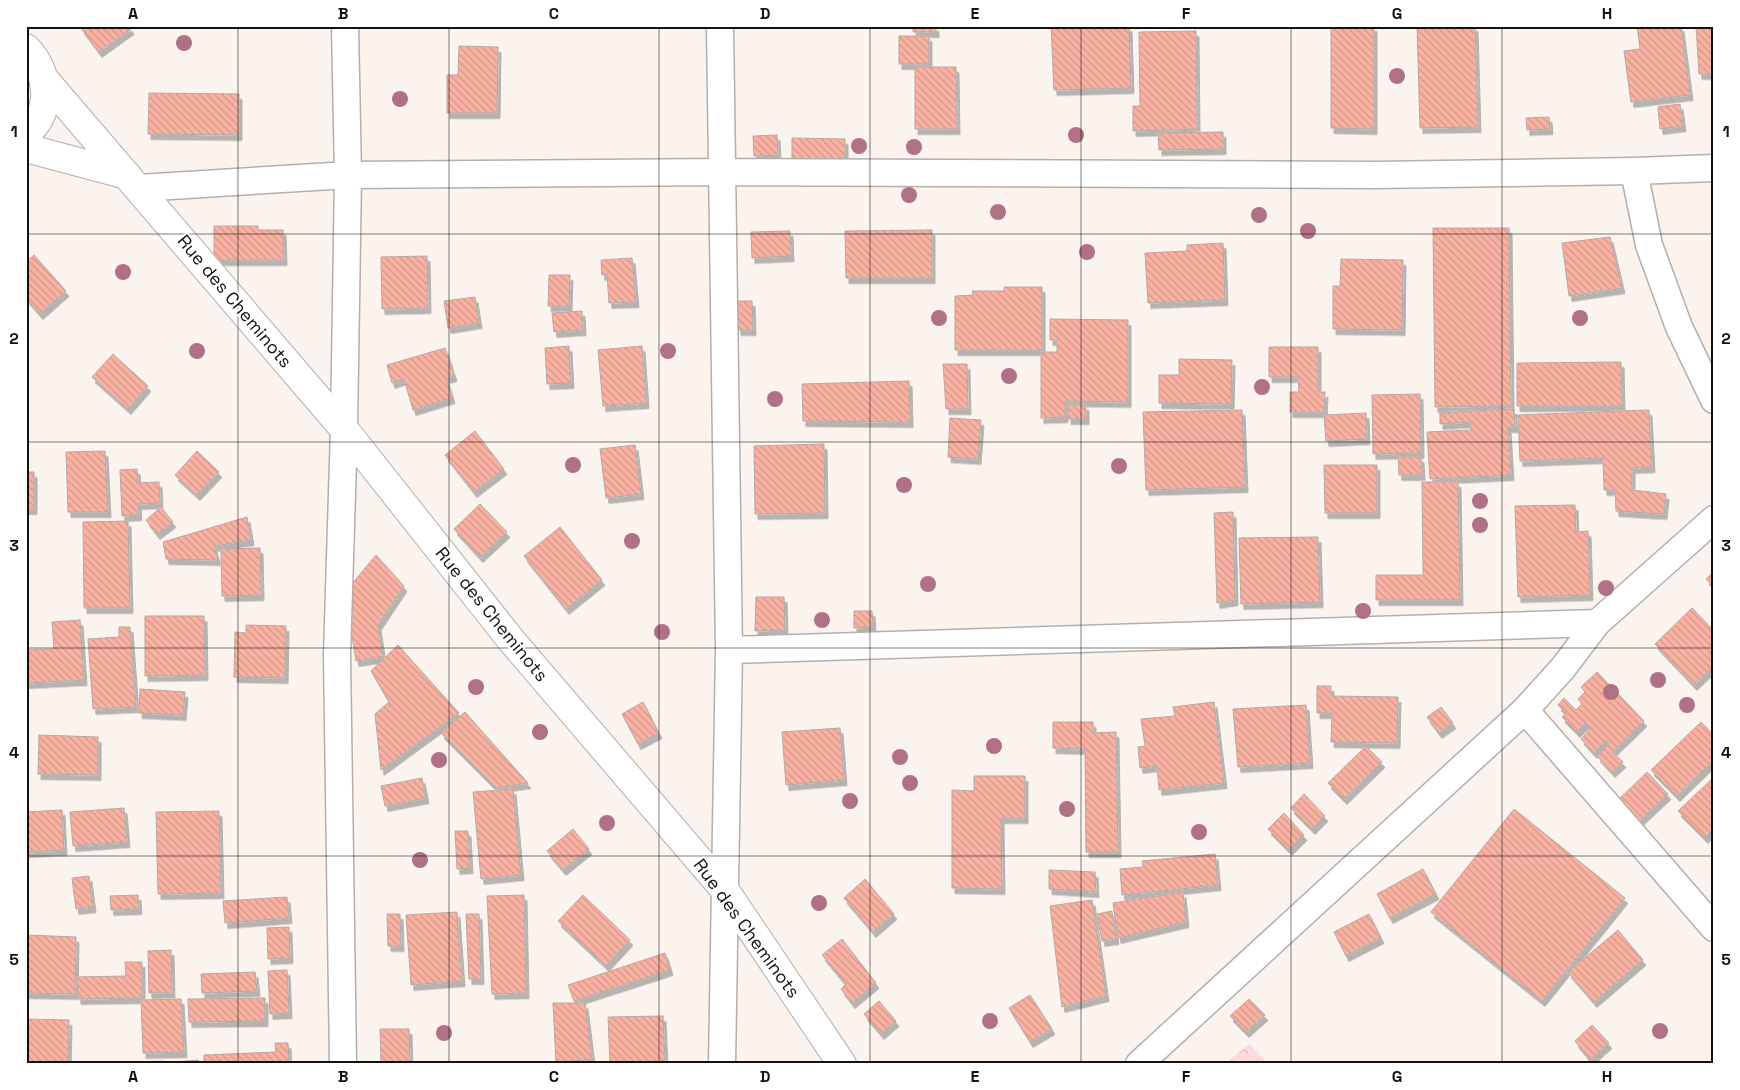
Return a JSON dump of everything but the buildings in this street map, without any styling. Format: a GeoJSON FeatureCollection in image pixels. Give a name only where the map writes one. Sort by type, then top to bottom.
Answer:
{"type":"FeatureCollection","features":[{"type":"Feature","properties":{"kind":"street"},"geometry":{"type":"LineString","coordinates":[[343,1064],[337,655],[344,429],[348,175],[345,26]]}},
{"type":"Feature","properties":{"kind":"street"},"geometry":{"type":"LineString","coordinates":[[720,26],[730,650],[722,1064]]}},
{"type":"Feature","properties":{"kind":"street"},"geometry":{"type":"LineString","coordinates":[[26,48],[38,63],[45,80],[44,106],[34,128],[26,134]]}},
{"type":"Feature","properties":{"kind":"street","name":"Rue des Cheminots"},"geometry":{"type":"LineString","coordinates":[[45,80],[344,429],[511,640],[724,889],[842,1064]]}},
{"type":"Feature","properties":{"kind":"street"},"geometry":{"type":"LineString","coordinates":[[26,148],[133,181],[348,175],[722,172],[1376,175],[1714,168]]}},
{"type":"Feature","properties":{"kind":"street"},"geometry":{"type":"LineString","coordinates":[[1634,171],[1649,245],[1679,327],[1714,400]]}},
{"type":"Feature","properties":{"kind":"street"},"geometry":{"type":"LineString","coordinates":[[1139,1064],[1525,710],[1563,668],[1597,623],[1714,519]]}},
{"type":"Feature","properties":{"kind":"street"},"geometry":{"type":"LineString","coordinates":[[730,650],[1597,623]]}},
{"type":"Feature","properties":{"kind":"street"},"geometry":{"type":"LineString","coordinates":[[1525,710],[1714,928]]}},
{"type":"Feature","properties":{"kind":"green space"},"geometry":{"type":"Polygon","coordinates":[[[1249,1044],[1268,1064],[1225,1064],[1249,1044]]]}}]}
